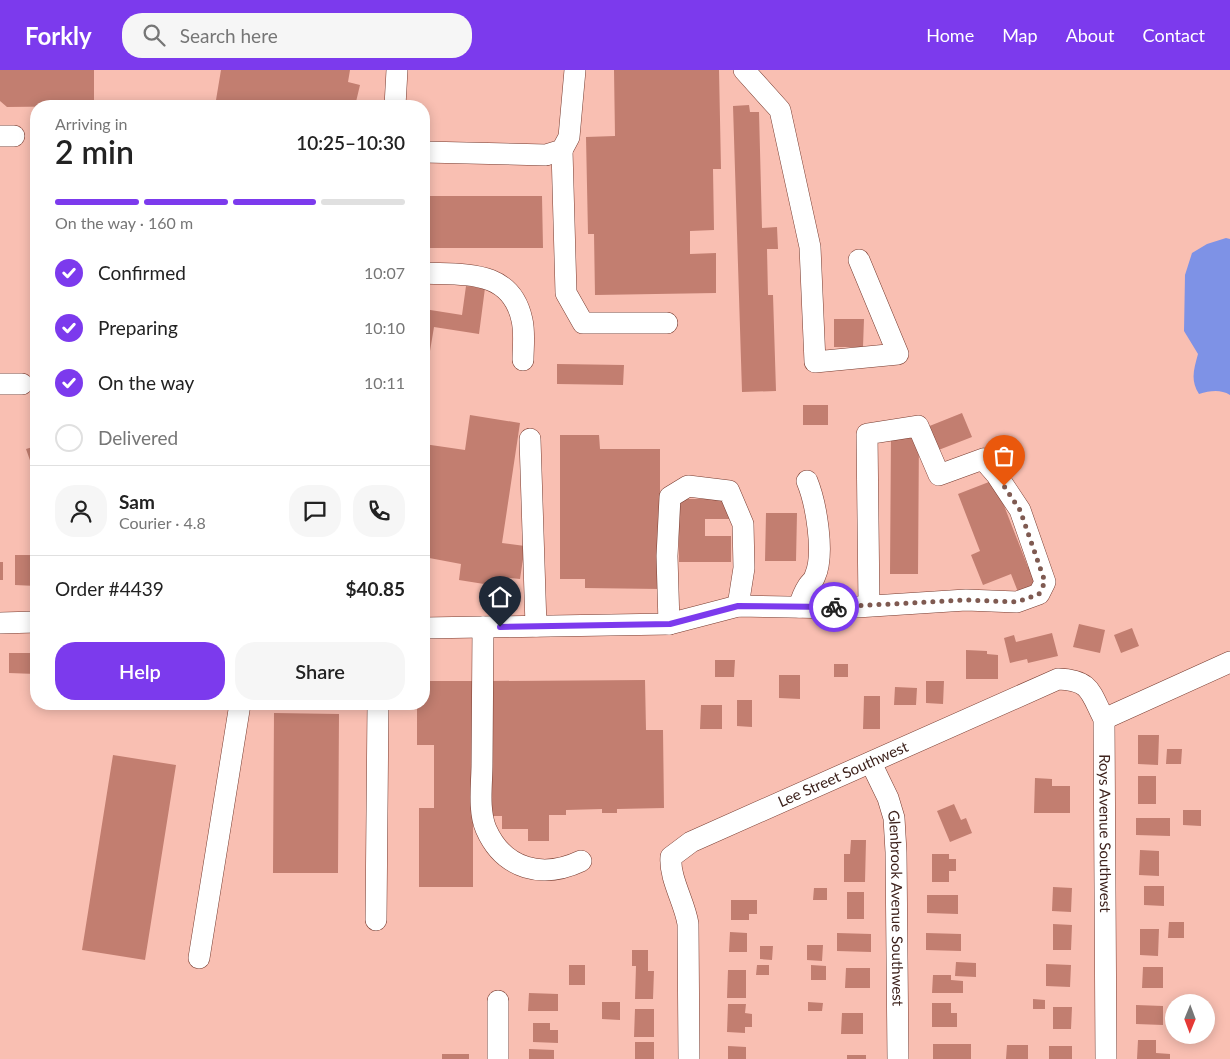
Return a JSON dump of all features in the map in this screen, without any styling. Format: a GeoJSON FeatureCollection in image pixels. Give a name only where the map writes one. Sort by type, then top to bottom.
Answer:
{"type":"FeatureCollection","features":[{"type":"Feature","properties":{"kind":"street"},"geometry":{"type":"LineString","coordinates":[[396,70],[396,100]]}},
{"type":"Feature","properties":{"kind":"street"},"geometry":{"type":"LineString","coordinates":[[575,70],[569,137],[562,150],[566,293],[583,323],[667,323]]}},
{"type":"Feature","properties":{"kind":"street"},"geometry":{"type":"LineString","coordinates":[[744,70],[780,110],[810,247],[815,362],[898,354],[860,260]]}},
{"type":"Feature","properties":{"kind":"street"},"geometry":{"type":"LineString","coordinates":[[430,152],[546,155],[562,150]]}},
{"type":"Feature","properties":{"kind":"street"},"geometry":{"type":"LineString","coordinates":[[430,273],[471,274],[487,278],[501,286],[516,302],[523,322],[522,360]]}},
{"type":"Feature","properties":{"kind":"street"},"geometry":{"type":"LineString","coordinates":[[0,384],[22,384]]}},
{"type":"Feature","properties":{"kind":"street"},"geometry":{"type":"LineString","coordinates":[[430,628],[670,624],[738,606],[841,608],[966,600],[1017,602],[1039,594],[1045,582],[1020,510],[983,458],[939,475],[918,426],[867,434],[869,606]]}},
{"type":"Feature","properties":{"kind":"street"},"geometry":{"type":"LineString","coordinates":[[530,439],[536,626]]}},
{"type":"Feature","properties":{"kind":"street"},"geometry":{"type":"LineString","coordinates":[[799,607],[807,587],[815,576],[819,558],[818,527],[807,481]]}},
{"type":"Feature","properties":{"kind":"street"},"geometry":{"type":"LineString","coordinates":[[670,624],[667,556],[670,496],[688,486],[728,491],[743,524],[744,568],[738,606]]}},
{"type":"Feature","properties":{"kind":"street"},"geometry":{"type":"LineString","coordinates":[[0,623],[30,622]]}},
{"type":"Feature","properties":{"kind":"street"},"geometry":{"type":"LineString","coordinates":[[482,627],[482,783],[483,816],[486,828],[495,844],[515,864],[546,871],[569,867],[581,861]]}},
{"type":"Feature","properties":{"kind":"street"},"geometry":{"type":"LineString","coordinates":[[1104,719],[1230,662]]}},
{"type":"Feature","properties":{"kind":"street","name":"Roys Avenue Southwest"},"geometry":{"type":"LineString","coordinates":[[1019,697],[1058,679],[1081,682],[1088,687],[1104,719],[1106,1059]]}},
{"type":"Feature","properties":{"kind":"street","name":"Lee Street Southwest"},"geometry":{"type":"LineString","coordinates":[[689,1059],[688,924],[686,911],[671,866],[672,858],[691,842],[1019,697]]}},
{"type":"Feature","properties":{"kind":"street"},"geometry":{"type":"LineString","coordinates":[[199,958],[239,710]]}},
{"type":"Feature","properties":{"kind":"street"},"geometry":{"type":"LineString","coordinates":[[376,920],[378,710]]}},
{"type":"Feature","properties":{"kind":"street","name":"Glenbrook Avenue Southwest"},"geometry":{"type":"LineString","coordinates":[[871,763],[888,798],[894,818],[898,1059]]}},
{"type":"Feature","properties":{"kind":"street"},"geometry":{"type":"LineString","coordinates":[[498,1001],[498,1059]]}},
{"type":"Feature","properties":{"kind":"water"},"geometry":{"type":"Polygon","coordinates":[[[1226,238],[1230,239],[1230,395],[1215,391],[1199,394],[1194,384],[1194,370],[1198,354],[1184,331],[1185,275],[1192,253],[1207,244],[1226,238]]]}},
{"type":"Feature","properties":{"kind":"building"},"geometry":{"type":"Polygon","coordinates":[[[0,70],[94,70],[94,100],[30,100],[30,107],[7,107],[0,101],[0,70]]]}},
{"type":"Feature","properties":{"kind":"building"},"geometry":{"type":"Polygon","coordinates":[[[221,70],[350,70],[348,82],[360,85],[356,100],[216,100],[221,70]]]}},
{"type":"Feature","properties":{"kind":"building"},"geometry":{"type":"Polygon","coordinates":[[[614,70],[719,70],[721,169],[713,169],[714,230],[690,231],[690,254],[716,253],[716,293],[595,295],[594,234],[588,234],[586,137],[615,136],[614,70]]]}},
{"type":"Feature","properties":{"kind":"building"},"geometry":{"type":"Polygon","coordinates":[[[749,105],[750,112],[759,112],[762,228],[777,227],[778,249],[767,249],[768,295],[773,295],[776,391],[742,392],[733,106],[749,105]]]}},
{"type":"Feature","properties":{"kind":"building"},"geometry":{"type":"Polygon","coordinates":[[[430,196],[542,196],[543,248],[430,248],[430,196]]]}},
{"type":"Feature","properties":{"kind":"building"},"geometry":{"type":"Polygon","coordinates":[[[466,286],[485,288],[479,334],[434,327],[430,351],[430,310],[462,315],[466,286]]]}},
{"type":"Feature","properties":{"kind":"building"},"geometry":{"type":"Polygon","coordinates":[[[834,319],[864,319],[863,347],[834,347],[834,319]]]}},
{"type":"Feature","properties":{"kind":"building"},"geometry":{"type":"Polygon","coordinates":[[[557,364],[624,365],[623,385],[557,384],[557,364]]]}},
{"type":"Feature","properties":{"kind":"building"},"geometry":{"type":"Polygon","coordinates":[[[803,405],[828,405],[828,425],[803,425],[803,405]]]}},
{"type":"Feature","properties":{"kind":"building"},"geometry":{"type":"Polygon","coordinates":[[[962,413],[972,437],[936,451],[927,427],[962,413]]]}},
{"type":"Feature","properties":{"kind":"building"},"geometry":{"type":"Polygon","coordinates":[[[470,415],[520,423],[502,543],[525,546],[520,579],[502,577],[497,606],[481,603],[484,584],[459,580],[461,564],[430,558],[430,445],[465,450],[470,415]]]}},
{"type":"Feature","properties":{"kind":"building"},"geometry":{"type":"Polygon","coordinates":[[[891,434],[919,434],[918,574],[890,574],[891,434]]]}},
{"type":"Feature","properties":{"kind":"building"},"geometry":{"type":"Polygon","coordinates":[[[560,435],[599,435],[600,449],[660,449],[660,589],[585,588],[585,579],[560,579],[560,435]]]}},
{"type":"Feature","properties":{"kind":"building"},"geometry":{"type":"Polygon","coordinates":[[[30,448],[30,460],[26,449],[30,448]]]}},
{"type":"Feature","properties":{"kind":"building"},"geometry":{"type":"Polygon","coordinates":[[[994,480],[1028,567],[1030,566],[1037,584],[1018,592],[1011,574],[983,585],[971,555],[980,551],[958,494],[994,480]]]}},
{"type":"Feature","properties":{"kind":"building"},"geometry":{"type":"Polygon","coordinates":[[[679,499],[730,499],[730,519],[705,519],[705,536],[731,536],[731,562],[679,562],[679,499]]]}},
{"type":"Feature","properties":{"kind":"building"},"geometry":{"type":"Polygon","coordinates":[[[766,513],[797,513],[796,561],[765,561],[766,513]]]}},
{"type":"Feature","properties":{"kind":"building"},"geometry":{"type":"Polygon","coordinates":[[[15,555],[30,555],[30,586],[15,585],[15,555]]]}},
{"type":"Feature","properties":{"kind":"building"},"geometry":{"type":"Polygon","coordinates":[[[0,562],[3,562],[3,580],[0,580],[0,562]]]}},
{"type":"Feature","properties":{"kind":"building"},"geometry":{"type":"Polygon","coordinates":[[[1079,624],[1105,630],[1100,653],[1073,647],[1079,624]]]}},
{"type":"Feature","properties":{"kind":"building"},"geometry":{"type":"Polygon","coordinates":[[[1132,628],[1139,646],[1121,653],[1114,635],[1132,628]]]}},
{"type":"Feature","properties":{"kind":"building"},"geometry":{"type":"Polygon","coordinates":[[[1052,633],[1058,656],[1028,663],[1027,659],[1010,663],[1004,638],[1014,635],[1016,642],[1052,633]]]}},
{"type":"Feature","properties":{"kind":"building"},"geometry":{"type":"Polygon","coordinates":[[[966,650],[987,651],[987,654],[998,655],[998,679],[966,679],[966,650]]]}},
{"type":"Feature","properties":{"kind":"building"},"geometry":{"type":"Polygon","coordinates":[[[9,653],[30,653],[30,674],[9,673],[9,653]]]}},
{"type":"Feature","properties":{"kind":"building"},"geometry":{"type":"Polygon","coordinates":[[[715,660],[735,660],[734,677],[715,677],[715,660]]]}},
{"type":"Feature","properties":{"kind":"building"},"geometry":{"type":"Polygon","coordinates":[[[834,664],[848,664],[848,677],[834,677],[834,664]]]}},
{"type":"Feature","properties":{"kind":"building"},"geometry":{"type":"Polygon","coordinates":[[[779,675],[800,675],[800,699],[779,698],[779,675]]]}},
{"type":"Feature","properties":{"kind":"building"},"geometry":{"type":"Polygon","coordinates":[[[645,680],[646,730],[663,730],[664,808],[617,809],[617,813],[602,813],[602,809],[566,810],[566,815],[549,815],[549,841],[528,841],[528,829],[502,829],[502,816],[491,816],[490,681],[645,680]]]}},
{"type":"Feature","properties":{"kind":"building"},"geometry":{"type":"Polygon","coordinates":[[[430,681],[473,681],[473,887],[419,887],[419,808],[434,808],[434,745],[417,745],[417,710],[430,710],[430,681]]]}},
{"type":"Feature","properties":{"kind":"building"},"geometry":{"type":"Polygon","coordinates":[[[926,681],[944,681],[943,704],[926,703],[926,681]]]}},
{"type":"Feature","properties":{"kind":"building"},"geometry":{"type":"Polygon","coordinates":[[[895,687],[917,688],[916,705],[894,705],[895,687]]]}},
{"type":"Feature","properties":{"kind":"building"},"geometry":{"type":"Polygon","coordinates":[[[864,696],[880,696],[880,729],[863,729],[864,696]]]}},
{"type":"Feature","properties":{"kind":"building"},"geometry":{"type":"Polygon","coordinates":[[[737,700],[752,700],[752,727],[737,726],[737,700]]]}},
{"type":"Feature","properties":{"kind":"building"},"geometry":{"type":"Polygon","coordinates":[[[701,705],[722,705],[722,729],[700,729],[701,705]]]}},
{"type":"Feature","properties":{"kind":"building"},"geometry":{"type":"Polygon","coordinates":[[[274,713],[339,714],[338,873],[273,873],[274,713]]]}},
{"type":"Feature","properties":{"kind":"building"},"geometry":{"type":"Polygon","coordinates":[[[1138,735],[1159,735],[1158,765],[1138,764],[1138,735]]]}},
{"type":"Feature","properties":{"kind":"building"},"geometry":{"type":"Polygon","coordinates":[[[1167,749],[1182,749],[1181,764],[1166,764],[1167,749]]]}},
{"type":"Feature","properties":{"kind":"building"},"geometry":{"type":"Polygon","coordinates":[[[113,755],[176,765],[145,960],[82,950],[113,755]]]}},
{"type":"Feature","properties":{"kind":"building"},"geometry":{"type":"Polygon","coordinates":[[[1138,776],[1156,776],[1156,804],[1138,804],[1138,776]]]}},
{"type":"Feature","properties":{"kind":"building"},"geometry":{"type":"Polygon","coordinates":[[[1035,778],[1052,779],[1052,786],[1070,786],[1070,813],[1034,813],[1035,778]]]}},
{"type":"Feature","properties":{"kind":"building"},"geometry":{"type":"Polygon","coordinates":[[[954,804],[961,820],[966,818],[972,833],[950,842],[937,811],[954,804]]]}},
{"type":"Feature","properties":{"kind":"building"},"geometry":{"type":"Polygon","coordinates":[[[1183,810],[1201,810],[1201,826],[1183,825],[1183,810]]]}},
{"type":"Feature","properties":{"kind":"building"},"geometry":{"type":"Polygon","coordinates":[[[1136,818],[1170,818],[1170,836],[1136,835],[1136,818]]]}},
{"type":"Feature","properties":{"kind":"building"},"geometry":{"type":"Polygon","coordinates":[[[851,840],[866,840],[865,882],[844,882],[844,854],[850,854],[851,840]]]}},
{"type":"Feature","properties":{"kind":"building"},"geometry":{"type":"Polygon","coordinates":[[[1140,850],[1159,851],[1159,876],[1139,875],[1140,850]]]}},
{"type":"Feature","properties":{"kind":"building"},"geometry":{"type":"Polygon","coordinates":[[[932,854],[949,854],[949,859],[956,859],[956,871],[949,871],[949,882],[932,882],[932,854]]]}},
{"type":"Feature","properties":{"kind":"building"},"geometry":{"type":"Polygon","coordinates":[[[1144,886],[1164,886],[1164,906],[1144,905],[1144,886]]]}},
{"type":"Feature","properties":{"kind":"building"},"geometry":{"type":"Polygon","coordinates":[[[1053,887],[1072,888],[1071,912],[1052,911],[1053,887]]]}},
{"type":"Feature","properties":{"kind":"building"},"geometry":{"type":"Polygon","coordinates":[[[814,888],[827,888],[827,900],[813,900],[814,888]]]}},
{"type":"Feature","properties":{"kind":"building"},"geometry":{"type":"Polygon","coordinates":[[[847,892],[864,892],[864,919],[847,919],[847,892]]]}},
{"type":"Feature","properties":{"kind":"building"},"geometry":{"type":"Polygon","coordinates":[[[927,895],[958,895],[958,914],[927,913],[927,895]]]}},
{"type":"Feature","properties":{"kind":"building"},"geometry":{"type":"Polygon","coordinates":[[[731,900],[757,900],[757,914],[749,914],[749,920],[731,920],[731,900]]]}},
{"type":"Feature","properties":{"kind":"building"},"geometry":{"type":"Polygon","coordinates":[[[1169,922],[1184,922],[1184,938],[1168,938],[1169,922]]]}},
{"type":"Feature","properties":{"kind":"building"},"geometry":{"type":"Polygon","coordinates":[[[1053,924],[1072,925],[1071,950],[1053,950],[1053,924]]]}},
{"type":"Feature","properties":{"kind":"building"},"geometry":{"type":"Polygon","coordinates":[[[1140,929],[1159,929],[1158,956],[1140,955],[1140,929]]]}},
{"type":"Feature","properties":{"kind":"building"},"geometry":{"type":"Polygon","coordinates":[[[730,932],[747,933],[747,952],[729,952],[730,932]]]}},
{"type":"Feature","properties":{"kind":"building"},"geometry":{"type":"Polygon","coordinates":[[[837,933],[871,934],[871,952],[837,951],[837,933]]]}},
{"type":"Feature","properties":{"kind":"building"},"geometry":{"type":"Polygon","coordinates":[[[926,933],[961,934],[961,951],[926,950],[926,933]]]}},
{"type":"Feature","properties":{"kind":"building"},"geometry":{"type":"Polygon","coordinates":[[[807,945],[823,945],[822,961],[807,960],[807,945]]]}},
{"type":"Feature","properties":{"kind":"building"},"geometry":{"type":"Polygon","coordinates":[[[760,946],[773,946],[772,960],[760,959],[760,946]]]}},
{"type":"Feature","properties":{"kind":"building"},"geometry":{"type":"Polygon","coordinates":[[[632,950],[648,950],[648,971],[654,971],[653,999],[635,999],[636,966],[632,966],[632,950]]]}},
{"type":"Feature","properties":{"kind":"building"},"geometry":{"type":"Polygon","coordinates":[[[956,962],[976,963],[976,977],[955,976],[956,962]]]}},
{"type":"Feature","properties":{"kind":"building"},"geometry":{"type":"Polygon","coordinates":[[[1046,964],[1071,965],[1070,987],[1046,986],[1046,964]]]}},
{"type":"Feature","properties":{"kind":"building"},"geometry":{"type":"Polygon","coordinates":[[[569,965],[585,965],[585,985],[569,985],[569,965]]]}},
{"type":"Feature","properties":{"kind":"building"},"geometry":{"type":"Polygon","coordinates":[[[757,965],[769,965],[769,975],[756,975],[757,965]]]}},
{"type":"Feature","properties":{"kind":"building"},"geometry":{"type":"Polygon","coordinates":[[[811,965],[826,966],[826,980],[811,980],[811,965]]]}},
{"type":"Feature","properties":{"kind":"building"},"geometry":{"type":"Polygon","coordinates":[[[1143,967],[1163,967],[1163,988],[1142,988],[1143,967]]]}},
{"type":"Feature","properties":{"kind":"building"},"geometry":{"type":"Polygon","coordinates":[[[846,968],[870,968],[870,988],[845,988],[846,968]]]}},
{"type":"Feature","properties":{"kind":"building"},"geometry":{"type":"Polygon","coordinates":[[[728,970],[746,970],[746,998],[727,998],[728,970]]]}},
{"type":"Feature","properties":{"kind":"building"},"geometry":{"type":"Polygon","coordinates":[[[933,975],[951,975],[951,980],[963,981],[963,993],[932,993],[933,975]]]}},
{"type":"Feature","properties":{"kind":"building"},"geometry":{"type":"Polygon","coordinates":[[[529,993],[558,994],[558,1011],[528,1011],[529,993]]]}},
{"type":"Feature","properties":{"kind":"building"},"geometry":{"type":"Polygon","coordinates":[[[1033,999],[1045,1000],[1045,1009],[1033,1009],[1033,999]]]}},
{"type":"Feature","properties":{"kind":"building"},"geometry":{"type":"Polygon","coordinates":[[[602,1002],[620,1002],[620,1020],[602,1019],[602,1002]]]}},
{"type":"Feature","properties":{"kind":"building"},"geometry":{"type":"Polygon","coordinates":[[[808,1002],[823,1003],[822,1011],[808,1011],[808,1002]]]}},
{"type":"Feature","properties":{"kind":"building"},"geometry":{"type":"Polygon","coordinates":[[[932,1003],[951,1003],[951,1013],[957,1013],[957,1027],[932,1027],[932,1003]]]}},
{"type":"Feature","properties":{"kind":"building"},"geometry":{"type":"Polygon","coordinates":[[[728,1004],[746,1004],[745,1013],[752,1014],[752,1027],[745,1027],[745,1033],[727,1032],[728,1004]]]}},
{"type":"Feature","properties":{"kind":"building"},"geometry":{"type":"Polygon","coordinates":[[[1136,1005],[1163,1006],[1163,1025],[1136,1024],[1136,1005]]]}},
{"type":"Feature","properties":{"kind":"building"},"geometry":{"type":"Polygon","coordinates":[[[1053,1007],[1072,1007],[1071,1029],[1053,1029],[1053,1007]]]}},
{"type":"Feature","properties":{"kind":"building"},"geometry":{"type":"Polygon","coordinates":[[[635,1009],[654,1009],[654,1037],[634,1037],[635,1009]]]}},
{"type":"Feature","properties":{"kind":"building"},"geometry":{"type":"Polygon","coordinates":[[[842,1013],[863,1013],[863,1034],[841,1034],[842,1013]]]}},
{"type":"Feature","properties":{"kind":"building"},"geometry":{"type":"Polygon","coordinates":[[[533,1023],[550,1023],[550,1030],[558,1030],[558,1043],[533,1042],[533,1023]]]}},
{"type":"Feature","properties":{"kind":"building"},"geometry":{"type":"Polygon","coordinates":[[[1138,1040],[1156,1040],[1156,1053],[1170,1054],[1170,1059],[1137,1059],[1138,1040]]]}},
{"type":"Feature","properties":{"kind":"building"},"geometry":{"type":"Polygon","coordinates":[[[635,1042],[654,1042],[654,1059],[635,1059],[635,1042]]]}},
{"type":"Feature","properties":{"kind":"building"},"geometry":{"type":"Polygon","coordinates":[[[933,1044],[971,1044],[971,1059],[933,1059],[933,1044]]]}},
{"type":"Feature","properties":{"kind":"building"},"geometry":{"type":"Polygon","coordinates":[[[1007,1045],[1028,1045],[1028,1059],[1006,1059],[1007,1045]]]}},
{"type":"Feature","properties":{"kind":"building"},"geometry":{"type":"Polygon","coordinates":[[[728,1046],[746,1047],[746,1059],[728,1059],[728,1046]]]}},
{"type":"Feature","properties":{"kind":"building"},"geometry":{"type":"Polygon","coordinates":[[[1049,1046],[1072,1046],[1072,1059],[1049,1059],[1049,1046]]]}},
{"type":"Feature","properties":{"kind":"building"},"geometry":{"type":"Polygon","coordinates":[[[529,1049],[554,1050],[554,1059],[529,1059],[529,1049]]]}},
{"type":"Feature","properties":{"kind":"building"},"geometry":{"type":"Polygon","coordinates":[[[442,1054],[469,1054],[469,1059],[442,1059],[442,1054]]]}},
{"type":"Feature","properties":{"kind":"building"},"geometry":{"type":"Polygon","coordinates":[[[847,1055],[866,1055],[866,1059],[847,1059],[847,1055]]]}},
{"type":"Feature","properties":{"kind":"way so far"},"geometry":{"type":"LineString","coordinates":[[834,607],[966,600],[1017,602],[1039,594],[1045,582],[1020,510],[1004,486]]}},
{"type":"Feature","properties":{"kind":"route"},"geometry":{"type":"LineString","coordinates":[[500,627],[670,624],[738,606],[834,607]]}}]}
